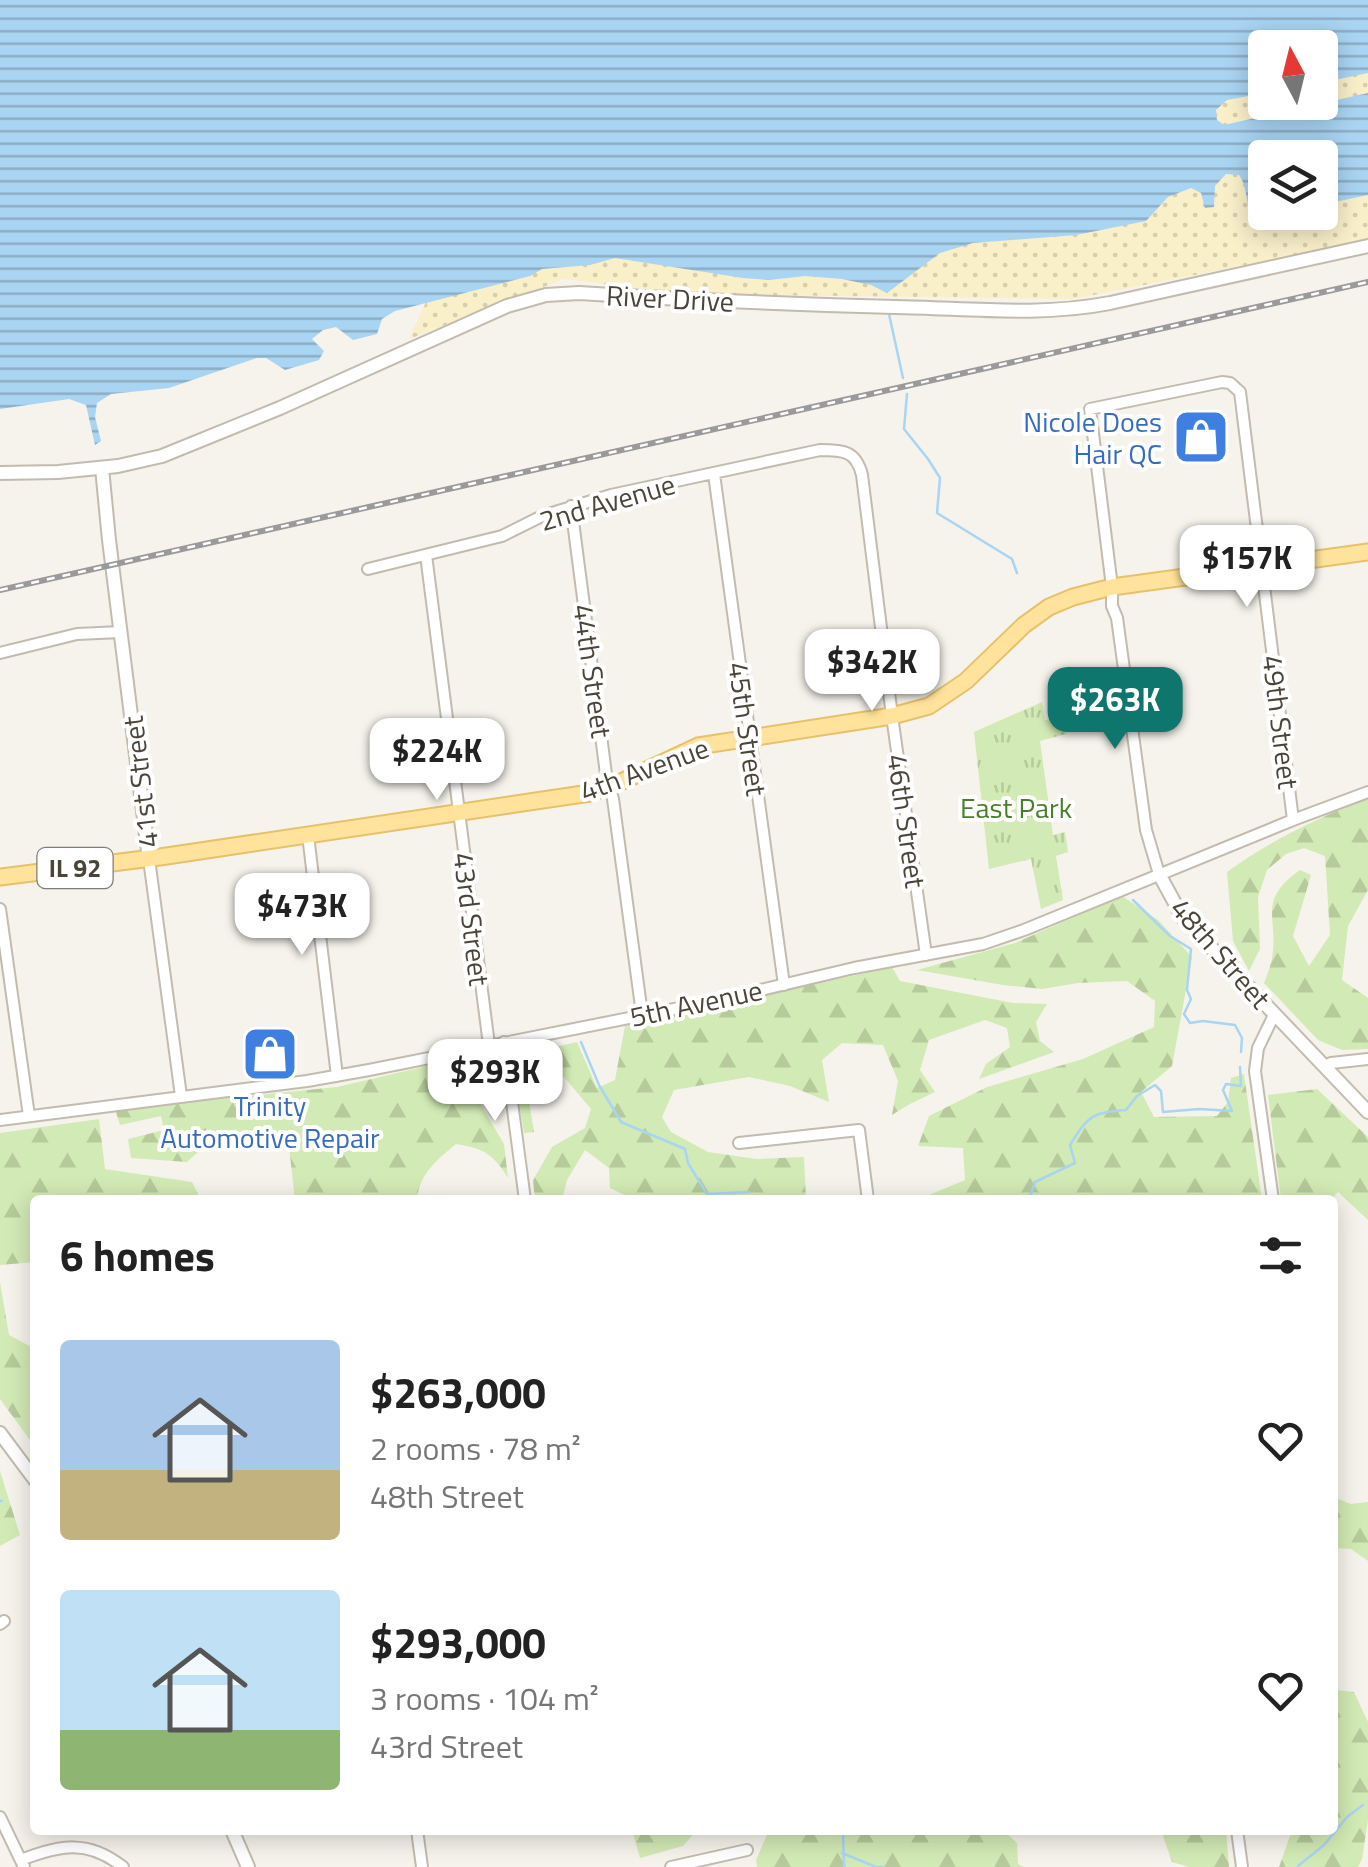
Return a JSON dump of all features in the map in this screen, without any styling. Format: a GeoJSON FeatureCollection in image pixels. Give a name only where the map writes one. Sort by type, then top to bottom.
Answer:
{"type":"FeatureCollection","features":[{"type":"Feature","properties":{"kind":"main road","name":"4th Avenue"},"geometry":{"type":"LineString","coordinates":[[0,877],[590,793],[698,746],[892,716],[928,706],[953,692],[1024,625],[1072,597],[1112,587],[1368,552]]}},
{"type":"Feature","properties":{"kind":"street","name":"River Drive"},"geometry":{"type":"LineString","coordinates":[[0,473],[102,468],[162,456],[280,408],[507,306],[536,297],[579,293],[798,305],[1000,312],[1067,310],[1368,246]]}},
{"type":"Feature","properties":{"kind":"street","name":"48th Street"},"geometry":{"type":"LineString","coordinates":[[1236,386],[1213,383],[1090,408],[1111,595],[1146,830],[1159,874],[1183,918],[1274,1015],[1258,1048],[1255,1071],[1272,1195]]}},
{"type":"Feature","properties":{"kind":"street","name":"49th Street"},"geometry":{"type":"LineString","coordinates":[[1236,386],[1243,401],[1294,820]]}},
{"type":"Feature","properties":{"kind":"street","name":"2nd Avenue"},"geometry":{"type":"LineString","coordinates":[[368,570],[502,536],[542,516],[611,495],[820,450],[848,453]]}},
{"type":"Feature","properties":{"kind":"street","name":"46th Street"},"geometry":{"type":"LineString","coordinates":[[848,453],[858,462],[862,475],[926,954]]}},
{"type":"Feature","properties":{"kind":"street","name":"41st Street"},"geometry":{"type":"LineString","coordinates":[[102,468],[181,1096]]}},
{"type":"Feature","properties":{"kind":"street","name":"45th Street"},"geometry":{"type":"LineString","coordinates":[[714,474],[784,985]]}},
{"type":"Feature","properties":{"kind":"street","name":"44th Street"},"geometry":{"type":"LineString","coordinates":[[571,506],[642,1014]]}},
{"type":"Feature","properties":{"kind":"street","name":"43rd Street"},"geometry":{"type":"LineString","coordinates":[[426,556],[489,1045]]}},
{"type":"Feature","properties":{"kind":"street"},"geometry":{"type":"LineString","coordinates":[[0,653],[78,634],[121,632]]}},
{"type":"Feature","properties":{"kind":"street","name":"5th Avenue"},"geometry":{"type":"LineString","coordinates":[[0,1120],[337,1076],[983,944],[1368,792]]}},
{"type":"Feature","properties":{"kind":"street"},"geometry":{"type":"LineString","coordinates":[[308,835],[337,1076]]}},
{"type":"Feature","properties":{"kind":"street"},"geometry":{"type":"LineString","coordinates":[[0,909],[29,1116]]}},
{"type":"Feature","properties":{"kind":"street"},"geometry":{"type":"LineString","coordinates":[[1274,1015],[1368,1112]]}},
{"type":"Feature","properties":{"kind":"street"},"geometry":{"type":"LineString","coordinates":[[504,1042],[524,1195]]}},
{"type":"Feature","properties":{"kind":"street"},"geometry":{"type":"LineString","coordinates":[[1325,1066],[1368,1059]]}},
{"type":"Feature","properties":{"kind":"street"},"geometry":{"type":"LineString","coordinates":[[739,1143],[860,1130],[867,1195]]}},
{"type":"Feature","properties":{"kind":"street"},"geometry":{"type":"LineString","coordinates":[[0,1433],[30,1473]]}},
{"type":"Feature","properties":{"kind":"street"},"geometry":{"type":"LineString","coordinates":[[0,1817],[23,1863],[60,1846],[76,1846],[94,1850],[123,1867]]}},
{"type":"Feature","properties":{"kind":"street"},"geometry":{"type":"LineString","coordinates":[[234,1835],[248,1867]]}},
{"type":"Feature","properties":{"kind":"street"},"geometry":{"type":"LineString","coordinates":[[418,1835],[422,1867]]}},
{"type":"Feature","properties":{"kind":"street"},"geometry":{"type":"LineString","coordinates":[[1238,1835],[1242,1867]]}},
{"type":"Feature","properties":{"kind":"street"},"geometry":{"type":"LineString","coordinates":[[671,1867],[747,1850]]}},
{"type":"Feature","properties":{"kind":"green space","name":"East Park"},"geometry":{"type":"Polygon","coordinates":[[[1042,702],[1045,720],[1063,718],[1066,734],[1040,741],[1053,835],[1065,832],[1068,852],[1056,856],[1063,900],[1041,909],[1031,859],[989,869],[974,732],[1042,702]]]}},
{"type":"Feature","properties":{"kind":"green space"},"geometry":{"type":"Polygon","coordinates":[[[1368,798],[1368,890],[1348,926],[1342,980],[1368,998],[1368,1049],[1342,1050],[1318,1040],[1264,983],[1272,959],[1274,901],[1286,881],[1300,870],[1311,875],[1293,936],[1309,966],[1330,935],[1325,856],[1304,848],[1286,854],[1267,870],[1258,897],[1260,949],[1249,971],[1233,941],[1227,872],[1295,830],[1368,798]]]}},
{"type":"Feature","properties":{"kind":"green space"},"geometry":{"type":"Polygon","coordinates":[[[1122,896],[1158,920],[1192,957],[1172,1066],[1141,1092],[1154,1117],[1217,1116],[1228,1102],[1231,1078],[1244,1074],[1261,1195],[929,1195],[965,1180],[963,1148],[918,1146],[929,1116],[987,1087],[1083,1059],[1154,1027],[1155,1001],[1127,981],[1042,989],[917,970],[1015,943],[1122,896]]]}},
{"type":"Feature","properties":{"kind":"green space"},"geometry":{"type":"Polygon","coordinates":[[[892,967],[900,981],[1013,1003],[1047,1004],[1036,1022],[1040,1041],[1054,1052],[979,1079],[986,1064],[1010,1047],[1007,1028],[985,1020],[929,1040],[920,1070],[935,1092],[892,1115],[898,1081],[883,1045],[842,1043],[822,1060],[829,1102],[790,1086],[749,1077],[674,1090],[662,1117],[671,1132],[708,1152],[757,1159],[804,1157],[806,1195],[625,1195],[610,1188],[609,1168],[585,1150],[567,1180],[563,1195],[534,1195],[533,1180],[552,1147],[585,1128],[591,1109],[564,1077],[535,1079],[527,1089],[534,1132],[524,1133],[513,1064],[525,1054],[577,1042],[597,1088],[615,1080],[625,1026],[892,967]]]}},
{"type":"Feature","properties":{"kind":"green space"},"geometry":{"type":"Polygon","coordinates":[[[448,1061],[473,1092],[504,1144],[508,1178],[487,1154],[456,1144],[425,1175],[418,1195],[294,1195],[289,1147],[279,1133],[209,1142],[187,1162],[131,1158],[128,1139],[164,1130],[161,1116],[120,1125],[115,1109],[337,1087],[448,1061]]]}},
{"type":"Feature","properties":{"kind":"green space"},"geometry":{"type":"Polygon","coordinates":[[[1317,1089],[1368,1137],[1368,1220],[1338,1192],[1280,1195],[1268,1095],[1317,1089]]]}},
{"type":"Feature","properties":{"kind":"green space"},"geometry":{"type":"Polygon","coordinates":[[[99,1119],[105,1169],[192,1182],[198,1195],[30,1195],[30,1262],[0,1265],[0,1133],[99,1119]]]}},
{"type":"Feature","properties":{"kind":"green space"},"geometry":{"type":"Polygon","coordinates":[[[0,1282],[9,1335],[30,1346],[30,1440],[0,1399],[0,1282]]]}},
{"type":"Feature","properties":{"kind":"green space"},"geometry":{"type":"Polygon","coordinates":[[[0,1471],[20,1535],[0,1546],[0,1471]]]}},
{"type":"Feature","properties":{"kind":"green space"},"geometry":{"type":"Polygon","coordinates":[[[1338,1499],[1351,1504],[1368,1502],[1368,1561],[1351,1549],[1338,1548],[1338,1499]]]}},
{"type":"Feature","properties":{"kind":"green space"},"geometry":{"type":"Polygon","coordinates":[[[1338,1690],[1354,1692],[1368,1722],[1368,1820],[1362,1859],[1358,1867],[1279,1867],[1290,1835],[1338,1835],[1338,1690]]]}},
{"type":"Feature","properties":{"kind":"green space"},"geometry":{"type":"Polygon","coordinates":[[[633,1835],[693,1835],[683,1846],[640,1858],[633,1835]]]}},
{"type":"Feature","properties":{"kind":"green space"},"geometry":{"type":"Polygon","coordinates":[[[767,1835],[1008,1835],[1017,1843],[1018,1864],[1024,1867],[757,1867],[756,1860],[767,1835]]]}},
{"type":"Feature","properties":{"kind":"green space"},"geometry":{"type":"Polygon","coordinates":[[[1163,1835],[1226,1835],[1229,1867],[1189,1867],[1172,1862],[1163,1835]]]}},
{"type":"Feature","properties":{"kind":"sand"},"geometry":{"type":"Polygon","coordinates":[[[1368,69],[1368,241],[1073,299],[687,294],[564,279],[409,339],[431,291],[1248,93],[1248,120],[1338,120],[1338,75],[1368,69]]]}},
{"type":"Feature","properties":{"kind":"water"},"geometry":{"type":"Polygon","coordinates":[[[0,0],[1368,0],[1368,73],[1338,79],[1338,30],[1248,30],[1248,96],[1227,100],[1216,110],[1217,120],[1224,125],[1248,120],[1338,120],[1338,100],[1368,93],[1368,195],[1338,201],[1338,140],[1248,140],[1248,201],[1239,175],[1226,174],[1215,186],[1214,207],[1205,208],[1201,193],[1191,188],[1168,197],[1146,221],[1076,235],[973,243],[940,253],[887,293],[842,279],[743,278],[615,258],[590,265],[542,269],[530,276],[395,311],[382,319],[377,334],[353,340],[336,327],[323,330],[312,339],[324,351],[319,360],[285,370],[266,358],[257,358],[169,388],[111,394],[97,403],[95,417],[101,441],[95,445],[86,405],[69,399],[0,409],[0,0]]]}},
{"type":"Feature","properties":{"kind":"waterway"},"geometry":{"type":"LineString","coordinates":[[889,314],[903,378]]}},
{"type":"Feature","properties":{"kind":"waterway"},"geometry":{"type":"LineString","coordinates":[[907,394],[904,429],[940,478],[937,513],[1012,559],[1017,573]]}},
{"type":"Feature","properties":{"kind":"waterway"},"geometry":{"type":"LineString","coordinates":[[1133,900],[1170,936],[1191,949],[1187,990],[1191,999],[1184,1014],[1190,1023],[1235,1025],[1242,1038],[1241,1052]]}},
{"type":"Feature","properties":{"kind":"waterway"},"geometry":{"type":"LineString","coordinates":[[581,1042],[599,1085],[621,1122],[685,1149],[688,1163],[707,1194],[749,1192]]}},
{"type":"Feature","properties":{"kind":"waterway"},"geometry":{"type":"LineString","coordinates":[[1031,1195],[1035,1182],[1075,1163],[1070,1145],[1092,1117],[1126,1110],[1137,1096],[1155,1085],[1161,1091],[1163,1112],[1232,1111],[1223,1090],[1226,1084],[1241,1086],[1240,1067]]}},
{"type":"Feature","properties":{"kind":"waterway"},"geometry":{"type":"LineString","coordinates":[[1338,1828],[1363,1805]]}},
{"type":"Feature","properties":{"kind":"waterway"},"geometry":{"type":"LineString","coordinates":[[843,1835],[844,1867]]}},
{"type":"Feature","properties":{"kind":"waterway"},"geometry":{"type":"LineString","coordinates":[[1298,1866],[1332,1835]]}},
{"type":"Feature","properties":{"kind":"waterway"},"geometry":{"type":"LineString","coordinates":[[842,1853],[883,1867]]}},
{"type":"Feature","properties":{"kind":"railway"},"geometry":{"type":"LineString","coordinates":[[0,590],[1368,282]]}},
{"type":"Feature","properties":{"kind":"place","name":"Nicole Does Hair QC"},"geometry":{"type":"Point","coordinates":[1201,437]}},
{"type":"Feature","properties":{"kind":"place","name":"Trinity Automotive Repair"},"geometry":{"type":"Point","coordinates":[270,1054]}}]}
